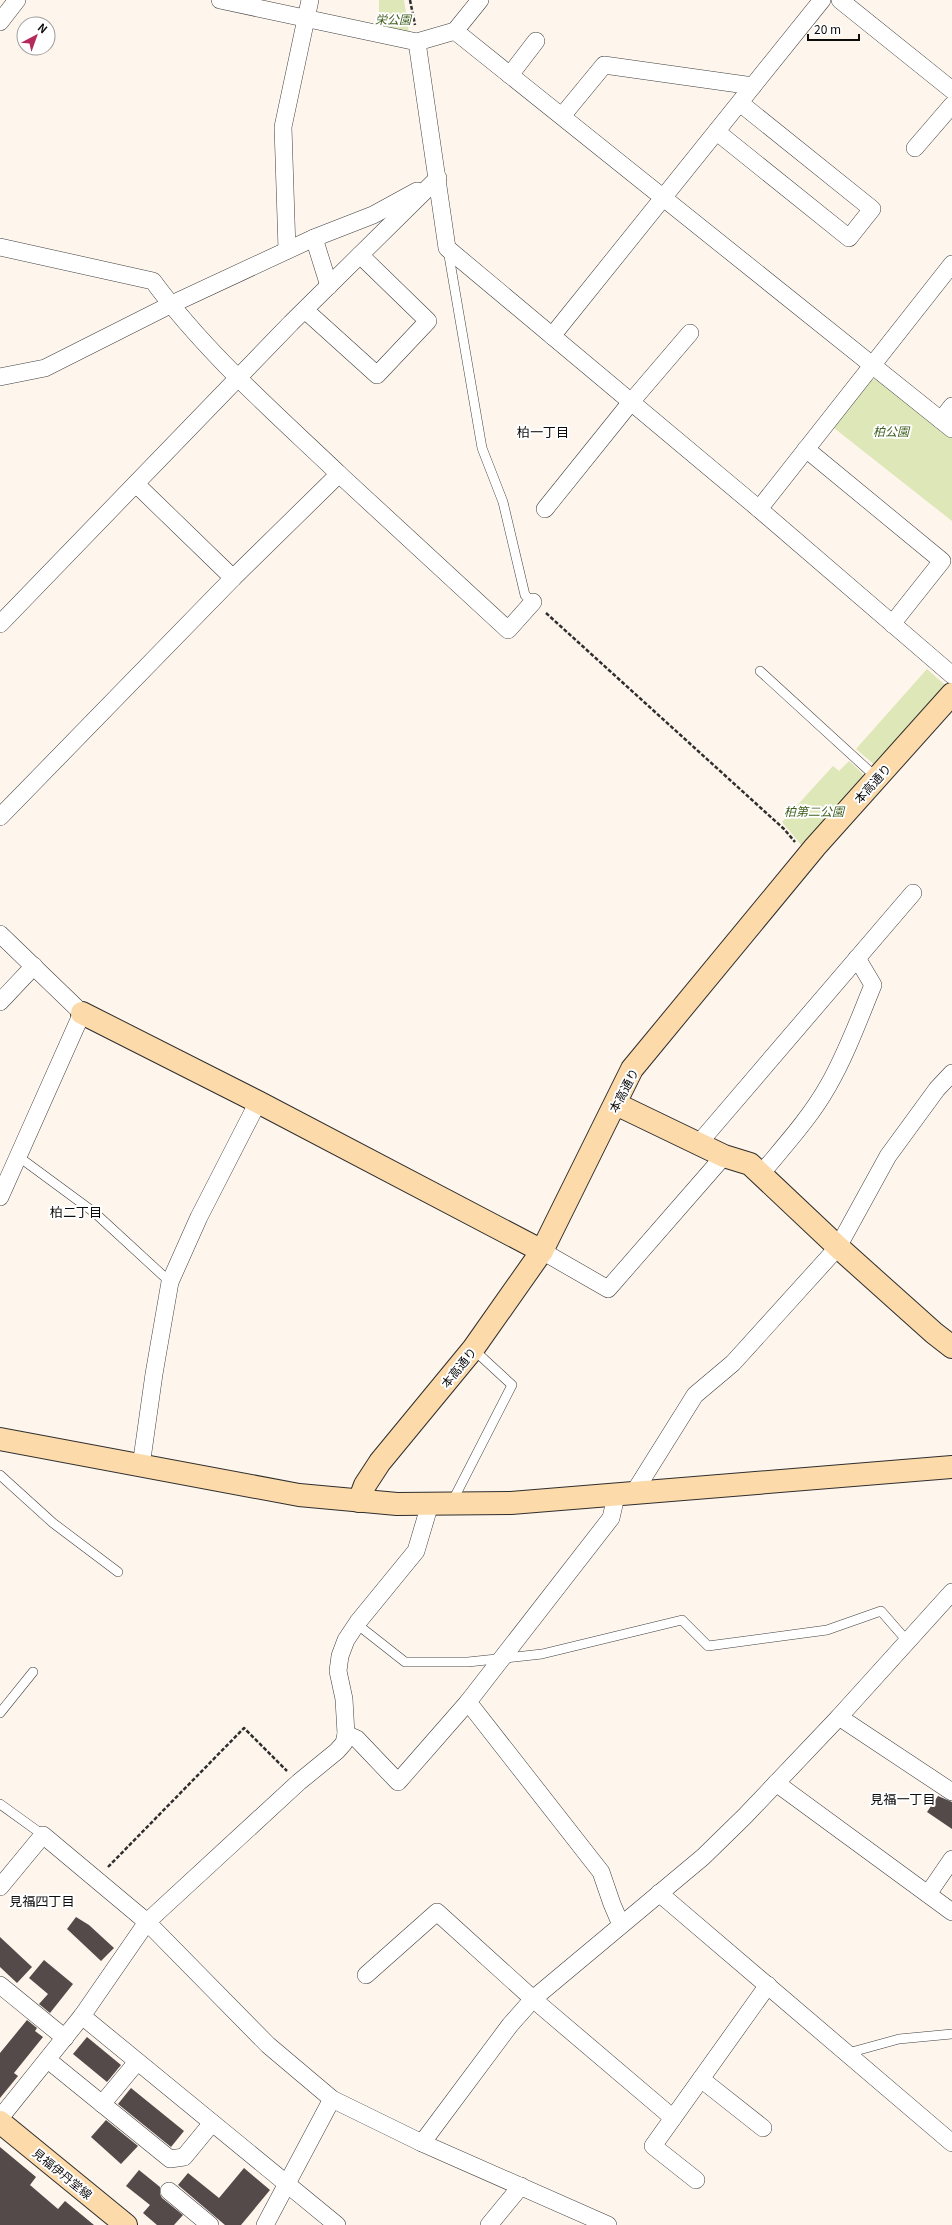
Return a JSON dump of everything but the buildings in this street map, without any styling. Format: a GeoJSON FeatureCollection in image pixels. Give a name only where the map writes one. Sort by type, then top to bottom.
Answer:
{"type":"FeatureCollection","features":[{"type":"Feature","properties":{"kind":"street"},"geometry":{"type":"LineString","coordinates":[[0,22],[17,0]]}},
{"type":"Feature","properties":{"kind":"street"},"geometry":{"type":"LineString","coordinates":[[220,0],[307,17],[417,42],[455,31],[480,0]]}},
{"type":"Feature","properties":{"kind":"street"},"geometry":{"type":"LineString","coordinates":[[287,250],[283,127],[310,0]]}},
{"type":"Feature","properties":{"kind":"street"},"geometry":{"type":"LineString","coordinates":[[552,336],[822,0]]}},
{"type":"Feature","properties":{"kind":"street"},"geometry":{"type":"LineString","coordinates":[[840,0],[952,90]]}},
{"type":"Feature","properties":{"kind":"street"},"geometry":{"type":"LineString","coordinates":[[455,31],[946,424],[952,406]]}},
{"type":"Feature","properties":{"kind":"street"},"geometry":{"type":"LineString","coordinates":[[510,74],[536,41]]}},
{"type":"Feature","properties":{"kind":"street"},"geometry":{"type":"LineString","coordinates":[[417,42],[447,248],[759,509],[952,676]]}},
{"type":"Feature","properties":{"kind":"street"},"geometry":{"type":"LineString","coordinates":[[562,116],[604,65],[753,86]]}},
{"type":"Feature","properties":{"kind":"street"},"geometry":{"type":"LineString","coordinates":[[716,132],[849,238],[872,209],[740,103]]}},
{"type":"Feature","properties":{"kind":"street"},"geometry":{"type":"LineString","coordinates":[[915,148],[952,105]]}},
{"type":"Feature","properties":{"kind":"street"},"geometry":{"type":"LineString","coordinates":[[0,377],[45,368],[170,305],[287,250],[373,215],[438,178]]}},
{"type":"Feature","properties":{"kind":"street"},"geometry":{"type":"LineString","coordinates":[[0,624],[305,310],[438,178]]}},
{"type":"Feature","properties":{"kind":"street"},"geometry":{"type":"LineString","coordinates":[[314,238],[329,286]]}},
{"type":"Feature","properties":{"kind":"street"},"geometry":{"type":"LineString","coordinates":[[0,247],[153,281],[170,305],[239,378],[338,474],[508,630],[534,602]]}},
{"type":"Feature","properties":{"kind":"street"},"geometry":{"type":"LineString","coordinates":[[305,310],[378,375],[428,321],[360,255]]}},
{"type":"Feature","properties":{"kind":"street"},"geometry":{"type":"LineString","coordinates":[[759,509],[952,264]]}},
{"type":"Feature","properties":{"kind":"street"},"geometry":{"type":"LineString","coordinates":[[545,509],[631,402],[690,333]]}},
{"type":"Feature","properties":{"kind":"street"},"geometry":{"type":"LineString","coordinates":[[806,449],[942,561],[892,624]]}},
{"type":"Feature","properties":{"kind":"street"},"geometry":{"type":"LineString","coordinates":[[0,818],[233,578],[338,474]]}},
{"type":"Feature","properties":{"kind":"street"},"geometry":{"type":"LineString","coordinates":[[136,484],[233,578]]}},
{"type":"Feature","properties":{"kind":"street","name":"本高通り"},"geometry":{"type":"LineString","coordinates":[[359,1501],[365,1486],[380,1462],[473,1349],[542,1251],[632,1069],[807,857],[950,699]]}},
{"type":"Feature","properties":{"kind":"street"},"geometry":{"type":"LineString","coordinates":[[699,1143],[913,893]]}},
{"type":"Feature","properties":{"kind":"street"},"geometry":{"type":"LineString","coordinates":[[0,934],[82,1013],[258,1102],[542,1251],[608,1289],[724,1156]]}},
{"type":"Feature","properties":{"kind":"street"},"geometry":{"type":"LineString","coordinates":[[761,1174],[798,1129],[828,1086],[845,1051],[873,985],[857,958]]}},
{"type":"Feature","properties":{"kind":"street"},"geometry":{"type":"LineString","coordinates":[[0,1002],[34,966]]}},
{"type":"Feature","properties":{"kind":"street"},"geometry":{"type":"LineString","coordinates":[[0,1197],[82,1013]]}},
{"type":"Feature","properties":{"kind":"street"},"geometry":{"type":"LineString","coordinates":[[346,1734],[357,1739],[398,1782],[468,1702],[611,1518],[624,1495],[695,1395],[733,1363],[838,1247],[888,1156],[937,1089],[952,1073]]}},
{"type":"Feature","properties":{"kind":"street"},"geometry":{"type":"LineString","coordinates":[[141,1466],[154,1374],[170,1282],[199,1217],[258,1102]]}},
{"type":"Feature","properties":{"kind":"street"},"geometry":{"type":"LineString","coordinates":[[616,1104],[724,1156],[750,1164],[838,1247],[934,1333],[952,1347]]}},
{"type":"Feature","properties":{"kind":"street"},"geometry":{"type":"LineString","coordinates":[[0,1439],[299,1495],[359,1501],[440,1505],[511,1503],[624,1495],[952,1467]]}},
{"type":"Feature","properties":{"kind":"street"},"geometry":{"type":"LineString","coordinates":[[0,2118],[82,2016],[147,1922],[299,1782],[337,1751],[344,1743],[346,1734],[344,1699],[338,1671],[340,1656],[346,1640],[358,1622],[416,1552],[440,1505]]}},
{"type":"Feature","properties":{"kind":"street"},"geometry":{"type":"LineString","coordinates":[[422,2142],[510,2024],[533,1999],[703,1857],[776,1784],[839,1717],[952,1592]]}},
{"type":"Feature","properties":{"kind":"street"},"geometry":{"type":"LineString","coordinates":[[468,1702],[601,1872],[621,1925]]}},
{"type":"Feature","properties":{"kind":"street"},"geometry":{"type":"LineString","coordinates":[[839,1717],[952,1792]]}},
{"type":"Feature","properties":{"kind":"street"},"geometry":{"type":"LineString","coordinates":[[776,1784],[952,1912]]}},
{"type":"Feature","properties":{"kind":"street"},"geometry":{"type":"LineString","coordinates":[[0,1887],[43,1835],[147,1922],[268,2045],[332,2099],[422,2142],[608,2225]]}},
{"type":"Feature","properties":{"kind":"street"},"geometry":{"type":"LineString","coordinates":[[928,1894],[952,1860]]}},
{"type":"Feature","properties":{"kind":"street"},"geometry":{"type":"LineString","coordinates":[[659,1893],[952,2142]]}},
{"type":"Feature","properties":{"kind":"street"},"geometry":{"type":"LineString","coordinates":[[366,1975],[437,1912],[533,1999],[673,2118]]}},
{"type":"Feature","properties":{"kind":"street"},"geometry":{"type":"LineString","coordinates":[[0,1985],[65,2038]]}},
{"type":"Feature","properties":{"kind":"street"},"geometry":{"type":"LineString","coordinates":[[696,2180],[653,2146],[768,1985]]}},
{"type":"Feature","properties":{"kind":"street"},"geometry":{"type":"LineString","coordinates":[[82,2016],[337,2225]]}},
{"type":"Feature","properties":{"kind":"street"},"geometry":{"type":"LineString","coordinates":[[48,2060],[170,2159],[184,2157],[212,2123]]}},
{"type":"Feature","properties":{"kind":"street"},"geometry":{"type":"LineString","coordinates":[[102,2104],[137,2062]]}},
{"type":"Feature","properties":{"kind":"street"},"geometry":{"type":"LineString","coordinates":[[701,2079],[763,2128]]}},
{"type":"Feature","properties":{"kind":"street"},"geometry":{"type":"LineString","coordinates":[[265,2225],[285,2183],[332,2099]]}},
{"type":"Feature","properties":{"kind":"street","name":"見福伊丹堂線"},"geometry":{"type":"LineString","coordinates":[[0,2122],[126,2225]]}},
{"type":"Feature","properties":{"kind":"street"},"geometry":{"type":"LineString","coordinates":[[489,2225],[521,2186]]}},
{"type":"Feature","properties":{"kind":"street"},"geometry":{"type":"LineString","coordinates":[[169,2191],[210,2225]]}},
{"type":"Feature","properties":{"kind":"lane"},"geometry":{"type":"LineString","coordinates":[[447,248],[482,448],[503,502],[525,594],[534,602]]}},
{"type":"Feature","properties":{"kind":"lane"},"geometry":{"type":"LineString","coordinates":[[760,671],[877,778]]}},
{"type":"Feature","properties":{"kind":"lane"},"geometry":{"type":"LineString","coordinates":[[19,1157],[95,1213],[170,1282]]}},
{"type":"Feature","properties":{"kind":"lane"},"geometry":{"type":"LineString","coordinates":[[440,1505],[512,1385],[473,1349]]}},
{"type":"Feature","properties":{"kind":"lane"},"geometry":{"type":"LineString","coordinates":[[0,1476],[53,1522],[118,1572]]}},
{"type":"Feature","properties":{"kind":"lane"},"geometry":{"type":"LineString","coordinates":[[358,1622],[363,1629],[405,1662],[500,1660],[542,1654],[682,1620],[708,1646],[826,1630],[881,1611],[908,1642]]}},
{"type":"Feature","properties":{"kind":"lane"},"geometry":{"type":"LineString","coordinates":[[0,1713],[33,1672]]}},
{"type":"Feature","properties":{"kind":"lane"},"geometry":{"type":"LineString","coordinates":[[0,1804],[43,1835]]}},
{"type":"Feature","properties":{"kind":"lane"},"geometry":{"type":"LineString","coordinates":[[848,2054],[899,2039],[952,2034]]}},
{"type":"Feature","properties":{"kind":"path"},"geometry":{"type":"LineString","coordinates":[[410,0],[417,42]]}},
{"type":"Feature","properties":{"kind":"path"},"geometry":{"type":"LineString","coordinates":[[534,602],[784,829],[807,857]]}},
{"type":"Feature","properties":{"kind":"path"},"geometry":{"type":"LineString","coordinates":[[96,1879],[244,1728],[299,1782]]}},
{"type":"Feature","properties":{"kind":"green space","name":"栄公園"},"geometry":{"type":"Polygon","coordinates":[[[379,0],[404,0],[409,33],[379,30],[379,0]]]}},
{"type":"Feature","properties":{"kind":"green space","name":"柏公園"},"geometry":{"type":"Polygon","coordinates":[[[881,378],[952,436],[952,521],[834,428],[872,380],[881,378]]]}},
{"type":"Feature","properties":{"kind":"green space"},"geometry":{"type":"Polygon","coordinates":[[[927,669],[947,687],[876,766],[856,749],[927,669]]]}},
{"type":"Feature","properties":{"kind":"green space","name":"柏第二公園"},"geometry":{"type":"Polygon","coordinates":[[[849,761],[862,773],[864,778],[803,847],[782,822],[833,766],[839,771],[849,761]]]}},
{"type":"Feature","properties":{"kind":"district","name":"柏一丁目"},"geometry":{"type":"Point","coordinates":[543,431]}},
{"type":"Feature","properties":{"kind":"district","name":"柏二丁目"},"geometry":{"type":"Point","coordinates":[76,1211]}},
{"type":"Feature","properties":{"kind":"district","name":"見福一丁目"},"geometry":{"type":"Point","coordinates":[903,1798]}},
{"type":"Feature","properties":{"kind":"district","name":"見福四丁目"},"geometry":{"type":"Point","coordinates":[42,1900]}}]}
